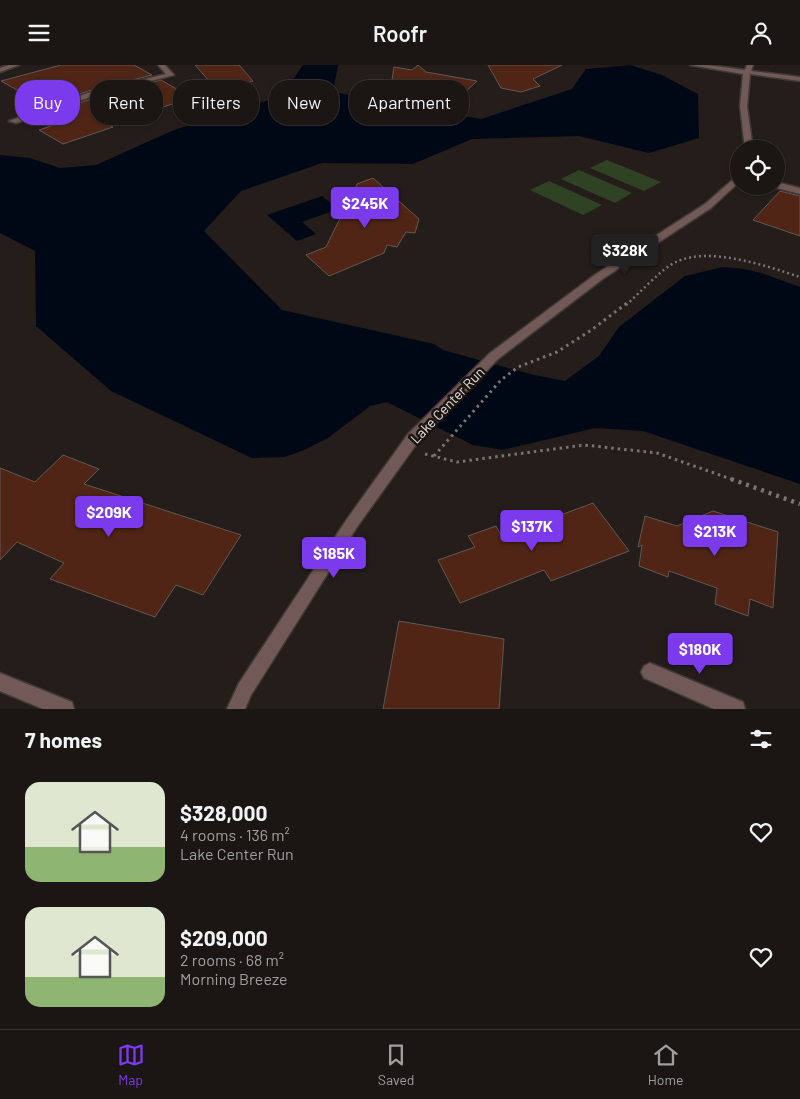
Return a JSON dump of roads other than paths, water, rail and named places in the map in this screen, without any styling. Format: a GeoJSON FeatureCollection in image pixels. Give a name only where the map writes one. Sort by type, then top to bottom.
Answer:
{"type":"FeatureCollection","features":[{"type":"Feature","properties":{"kind":"street"},"geometry":{"type":"LineString","coordinates":[[0,70],[16,65]]}},
{"type":"Feature","properties":{"kind":"street"},"geometry":{"type":"LineString","coordinates":[[13,121],[104,88],[136,80],[171,75],[161,65]]}},
{"type":"Feature","properties":{"kind":"street"},"geometry":{"type":"LineString","coordinates":[[693,65],[800,79]]}},
{"type":"Feature","properties":{"kind":"street"},"geometry":{"type":"LineString","coordinates":[[748,140],[744,87],[746,72],[750,65]]}},
{"type":"Feature","properties":{"kind":"street","name":"Lake Center Run"},"geometry":{"type":"LineString","coordinates":[[236,709],[245,689],[352,523],[409,443],[494,356],[600,276],[708,206],[730,185]]}},
{"type":"Feature","properties":{"kind":"street"},"geometry":{"type":"LineString","coordinates":[[785,187],[800,191]]}},
{"type":"Feature","properties":{"kind":"street"},"geometry":{"type":"LineString","coordinates":[[650,671],[736,709]]}},
{"type":"Feature","properties":{"kind":"street"},"geometry":{"type":"LineString","coordinates":[[0,682],[65,709]]}}]}
